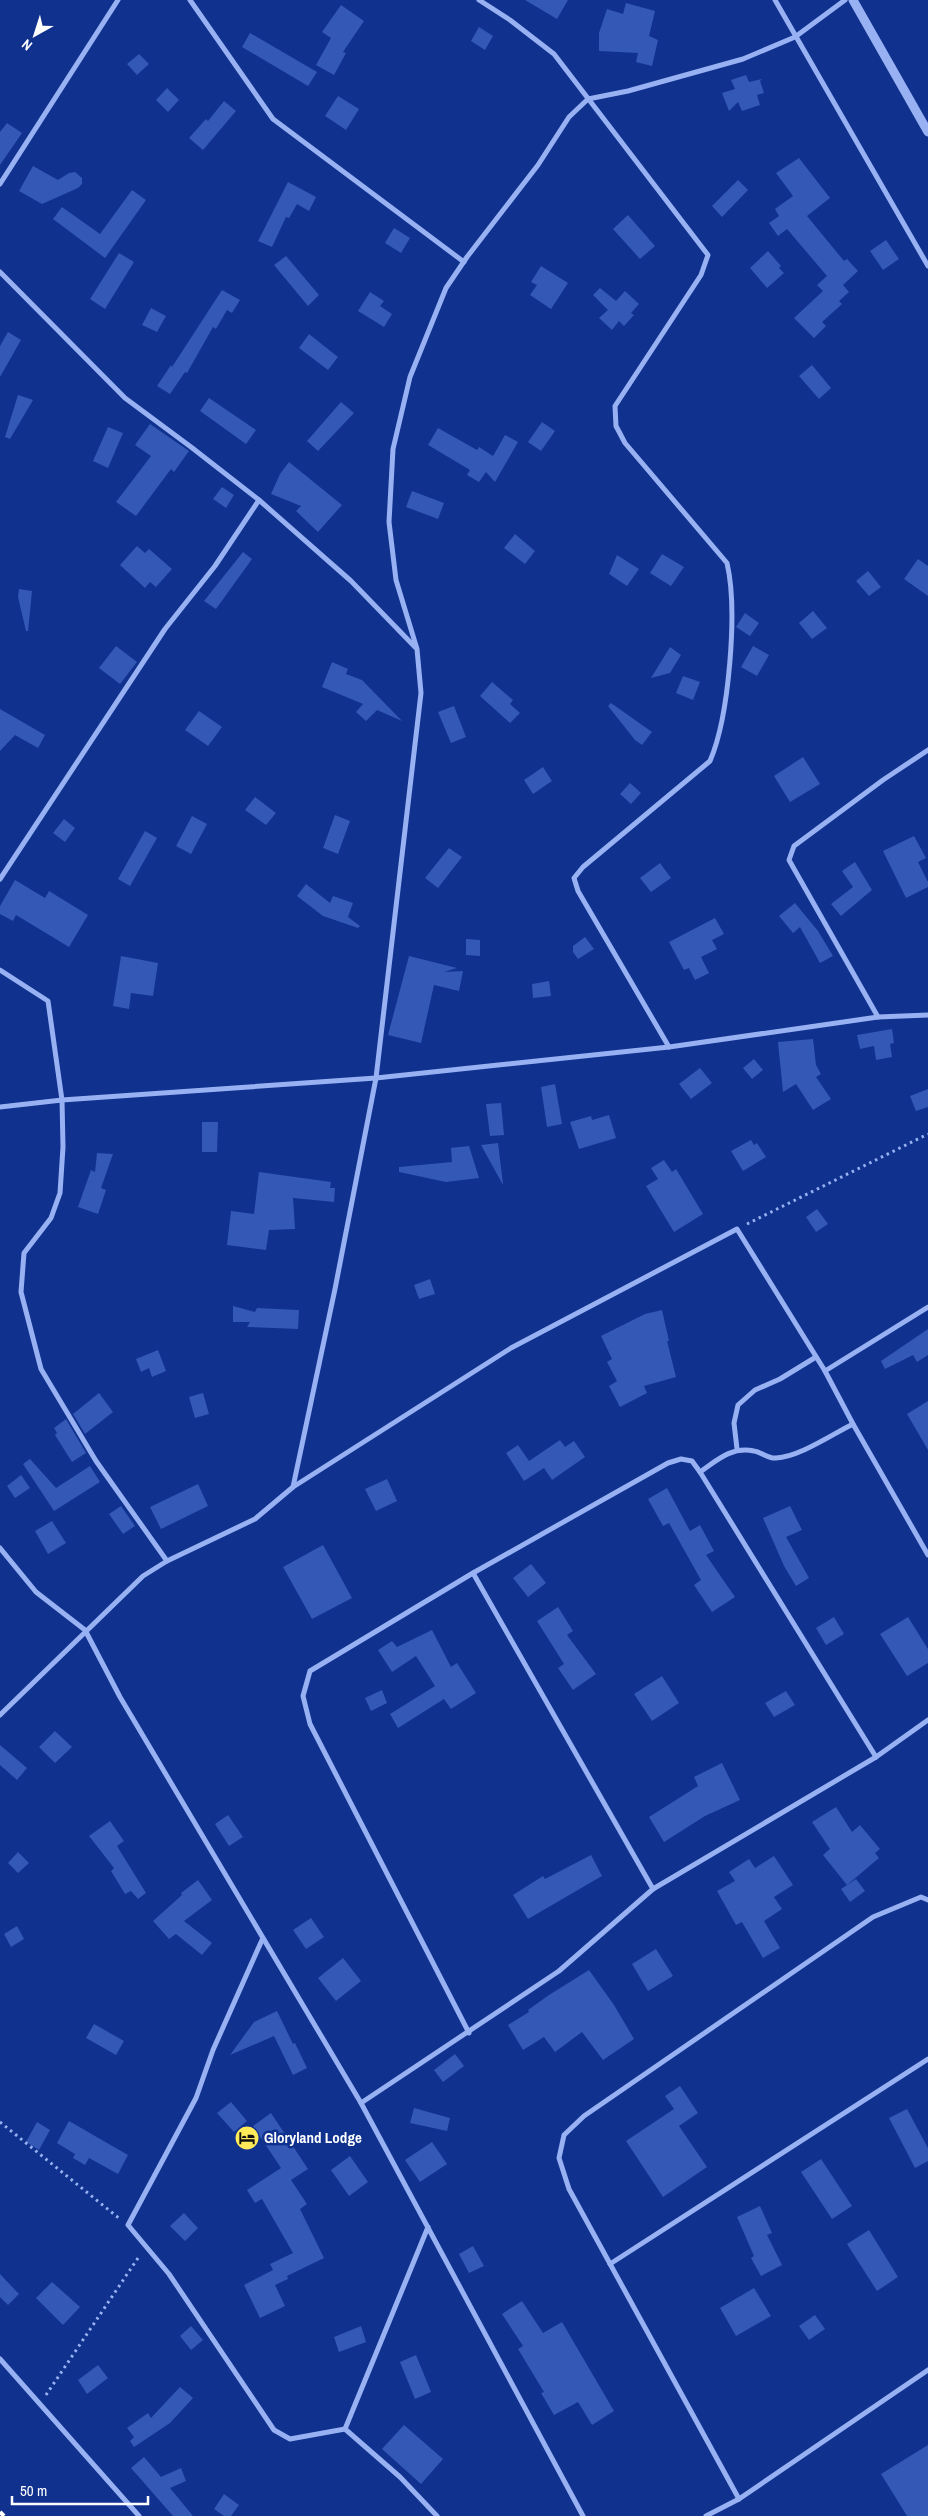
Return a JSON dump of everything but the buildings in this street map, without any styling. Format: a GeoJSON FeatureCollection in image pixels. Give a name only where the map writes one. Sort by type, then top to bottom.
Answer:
{"type":"FeatureCollection","features":[{"type":"Feature","properties":{"kind":"street"},"geometry":{"type":"LineString","coordinates":[[0,184],[118,0]]}},
{"type":"Feature","properties":{"kind":"street"},"geometry":{"type":"LineString","coordinates":[[190,0],[273,120],[464,262]]}},
{"type":"Feature","properties":{"kind":"street"},"geometry":{"type":"LineString","coordinates":[[479,0],[510,20],[554,54],[708,255],[701,275],[616,406],[616,426],[626,443],[727,563],[732,583],[730,667],[716,748],[710,761],[582,866],[574,878],[578,890],[669,1047]]}},
{"type":"Feature","properties":{"kind":"street"},"geometry":{"type":"LineString","coordinates":[[775,0],[928,266]]}},
{"type":"Feature","properties":{"kind":"street"},"geometry":{"type":"LineString","coordinates":[[293,1487],[335,1289],[376,1078],[421,693],[417,649],[396,580],[389,522],[393,449],[410,377],[446,288],[538,165],[569,117],[588,99],[628,91],[743,58],[795,37],[845,0]]}},
{"type":"Feature","properties":{"kind":"street"},"geometry":{"type":"LineString","coordinates":[[853,0],[928,132]]}},
{"type":"Feature","properties":{"kind":"street"},"geometry":{"type":"LineString","coordinates":[[0,272],[125,398],[191,446],[258,500],[351,581],[417,649]]}},
{"type":"Feature","properties":{"kind":"street"},"geometry":{"type":"LineString","coordinates":[[0,879],[165,629],[216,566],[258,500]]}},
{"type":"Feature","properties":{"kind":"street"},"geometry":{"type":"LineString","coordinates":[[878,1017],[789,860],[790,853],[794,846],[883,780],[928,750]]}},
{"type":"Feature","properties":{"kind":"street"},"geometry":{"type":"LineString","coordinates":[[0,970],[48,1001],[62,1100],[63,1147],[60,1193],[51,1218],[24,1254],[21,1292],[41,1369],[96,1461],[166,1561]]}},
{"type":"Feature","properties":{"kind":"street"},"geometry":{"type":"LineString","coordinates":[[0,1107],[62,1100],[376,1078],[669,1047],[878,1017],[928,1015]]}},
{"type":"Feature","properties":{"kind":"street"},"geometry":{"type":"LineString","coordinates":[[0,1715],[85,1630],[143,1576],[166,1561],[255,1519],[293,1487],[511,1348],[737,1229],[816,1357],[852,1424],[928,1555]]}},
{"type":"Feature","properties":{"kind":"street"},"geometry":{"type":"LineString","coordinates":[[824,1371],[928,1307]]}},
{"type":"Feature","properties":{"kind":"street"},"geometry":{"type":"LineString","coordinates":[[737,1449],[734,1423],[738,1404],[754,1390],[780,1379],[816,1357]]}},
{"type":"Feature","properties":{"kind":"street"},"geometry":{"type":"LineString","coordinates":[[700,1472],[737,1449],[756,1451],[774,1458],[802,1452],[820,1440],[852,1424]]}},
{"type":"Feature","properties":{"kind":"street"},"geometry":{"type":"LineString","coordinates":[[469,2033],[310,1724],[303,1696],[310,1670],[473,1572],[668,1463],[681,1459],[692,1461],[700,1472],[876,1757]]}},
{"type":"Feature","properties":{"kind":"street"},"geometry":{"type":"LineString","coordinates":[[0,1548],[36,1592],[85,1630],[120,1698],[262,1940],[361,2103],[583,2516]]}},
{"type":"Feature","properties":{"kind":"street"},"geometry":{"type":"LineString","coordinates":[[473,1572],[654,1889]]}},
{"type":"Feature","properties":{"kind":"street"},"geometry":{"type":"LineString","coordinates":[[361,2103],[469,2033],[559,1971],[654,1889],[876,1757],[928,1720]]}},
{"type":"Feature","properties":{"kind":"street"},"geometry":{"type":"LineString","coordinates":[[739,2499],[569,2189],[559,2158],[564,2135],[584,2116],[874,1917],[921,1897],[928,1900]]}},
{"type":"Feature","properties":{"kind":"street"},"geometry":{"type":"LineString","coordinates":[[262,1940],[213,2050],[196,2098],[128,2225],[169,2274],[274,2430],[290,2439],[345,2429]]}},
{"type":"Feature","properties":{"kind":"street"},"geometry":{"type":"LineString","coordinates":[[610,2264],[928,2059]]}},
{"type":"Feature","properties":{"kind":"street"},"geometry":{"type":"LineString","coordinates":[[345,2429],[428,2227]]}},
{"type":"Feature","properties":{"kind":"street"},"geometry":{"type":"LineString","coordinates":[[0,2359],[139,2516]]}},
{"type":"Feature","properties":{"kind":"street"},"geometry":{"type":"LineString","coordinates":[[706,2516],[739,2499],[928,2370]]}},
{"type":"Feature","properties":{"kind":"street"},"geometry":{"type":"LineString","coordinates":[[345,2429],[400,2477],[436,2516]]}},
{"type":"Feature","properties":{"kind":"path"},"geometry":{"type":"LineString","coordinates":[[737,1229],[928,1134]]}},
{"type":"Feature","properties":{"kind":"path"},"geometry":{"type":"LineString","coordinates":[[0,2122],[128,2225]]}},
{"type":"Feature","properties":{"kind":"path"},"geometry":{"type":"LineString","coordinates":[[40,2404],[146,2246]]}},
{"type":"Feature","properties":{"kind":"railway"},"geometry":{"type":"LineString","coordinates":[[0,2512],[4,2516]]}},
{"type":"Feature","properties":{"kind":"place","name":"Gloryland Lodge"},"geometry":{"type":"Point","coordinates":[247,2138]}}]}
